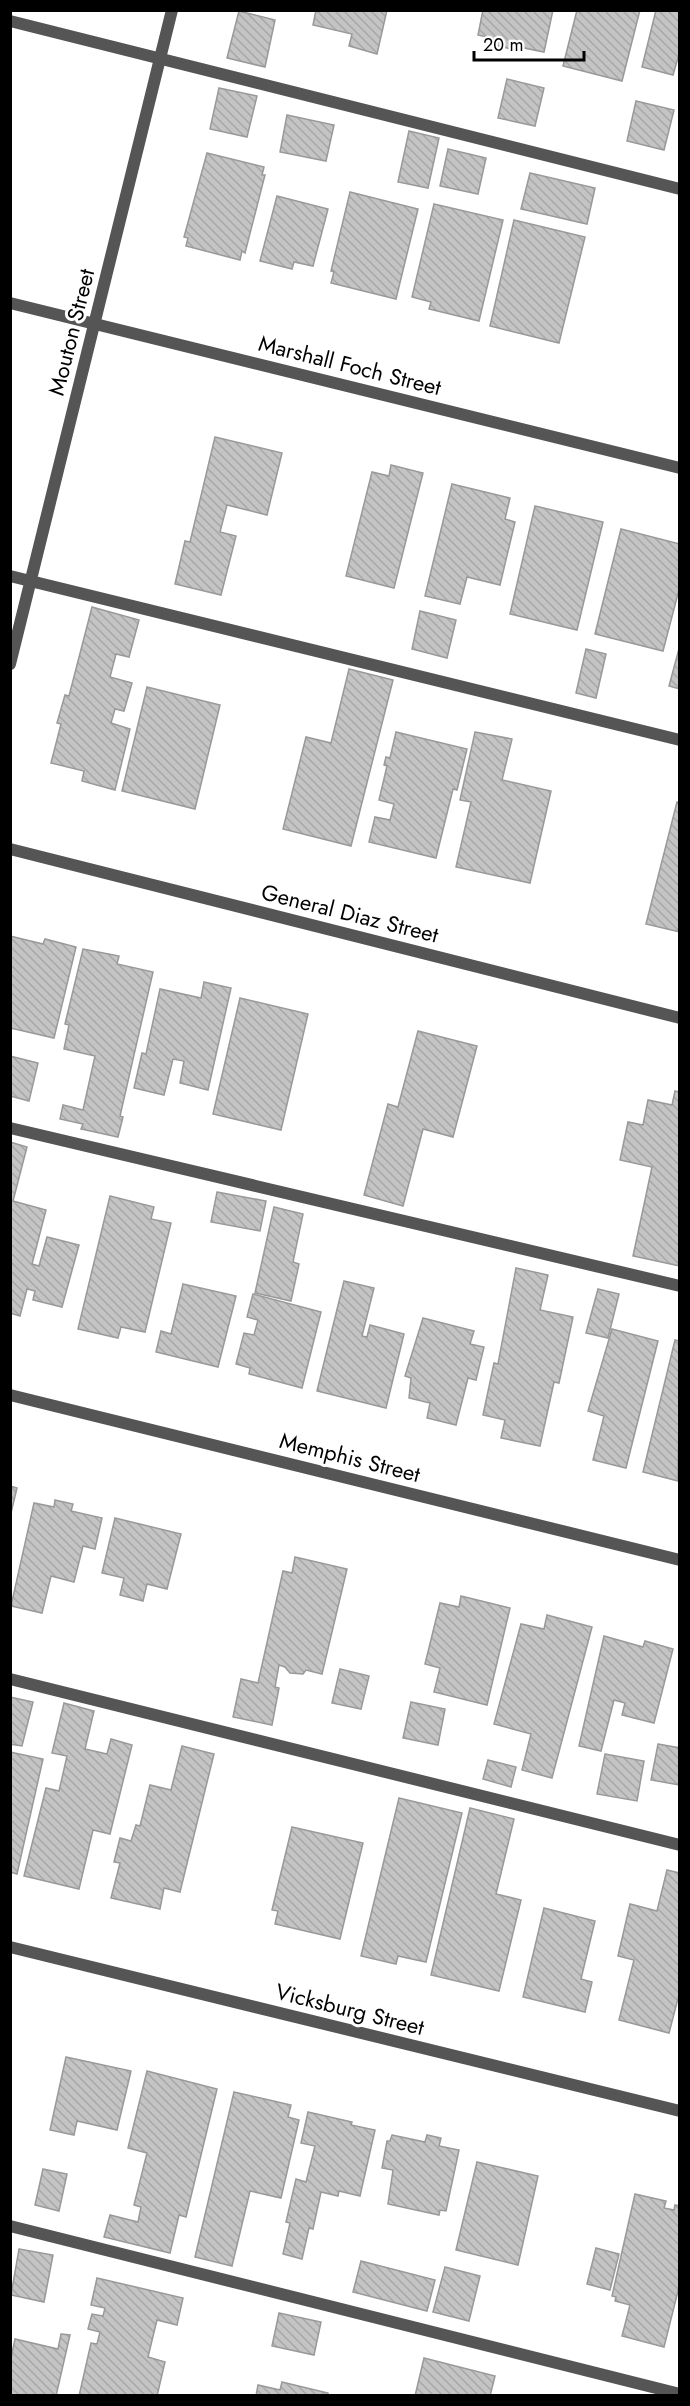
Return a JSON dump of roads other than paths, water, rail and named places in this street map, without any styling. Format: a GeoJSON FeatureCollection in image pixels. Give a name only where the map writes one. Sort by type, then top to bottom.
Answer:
{"type":"FeatureCollection","features":[{"type":"Feature","properties":{"kind":"street","name":"Mouton Street"},"geometry":{"type":"LineString","coordinates":[[10,664],[171,10]]}},
{"type":"Feature","properties":{"kind":"street"},"geometry":{"type":"LineString","coordinates":[[10,21],[680,189]]}},
{"type":"Feature","properties":{"kind":"street","name":"Marshall Foch Street"},"geometry":{"type":"LineString","coordinates":[[10,303],[680,468]]}},
{"type":"Feature","properties":{"kind":"street"},"geometry":{"type":"LineString","coordinates":[[10,576],[680,740]]}},
{"type":"Feature","properties":{"kind":"street","name":"General Diaz Street"},"geometry":{"type":"LineString","coordinates":[[10,849],[680,1018]]}},
{"type":"Feature","properties":{"kind":"street"},"geometry":{"type":"LineString","coordinates":[[10,1128],[680,1286]]}},
{"type":"Feature","properties":{"kind":"street","name":"Memphis Street"},"geometry":{"type":"LineString","coordinates":[[10,1395],[680,1560]]}},
{"type":"Feature","properties":{"kind":"street"},"geometry":{"type":"LineString","coordinates":[[10,1679],[680,1845]]}},
{"type":"Feature","properties":{"kind":"street","name":"Vicksburg Street"},"geometry":{"type":"LineString","coordinates":[[10,1947],[680,2111]]}},
{"type":"Feature","properties":{"kind":"street"},"geometry":{"type":"LineString","coordinates":[[10,2226],[680,2394]]}}]}
